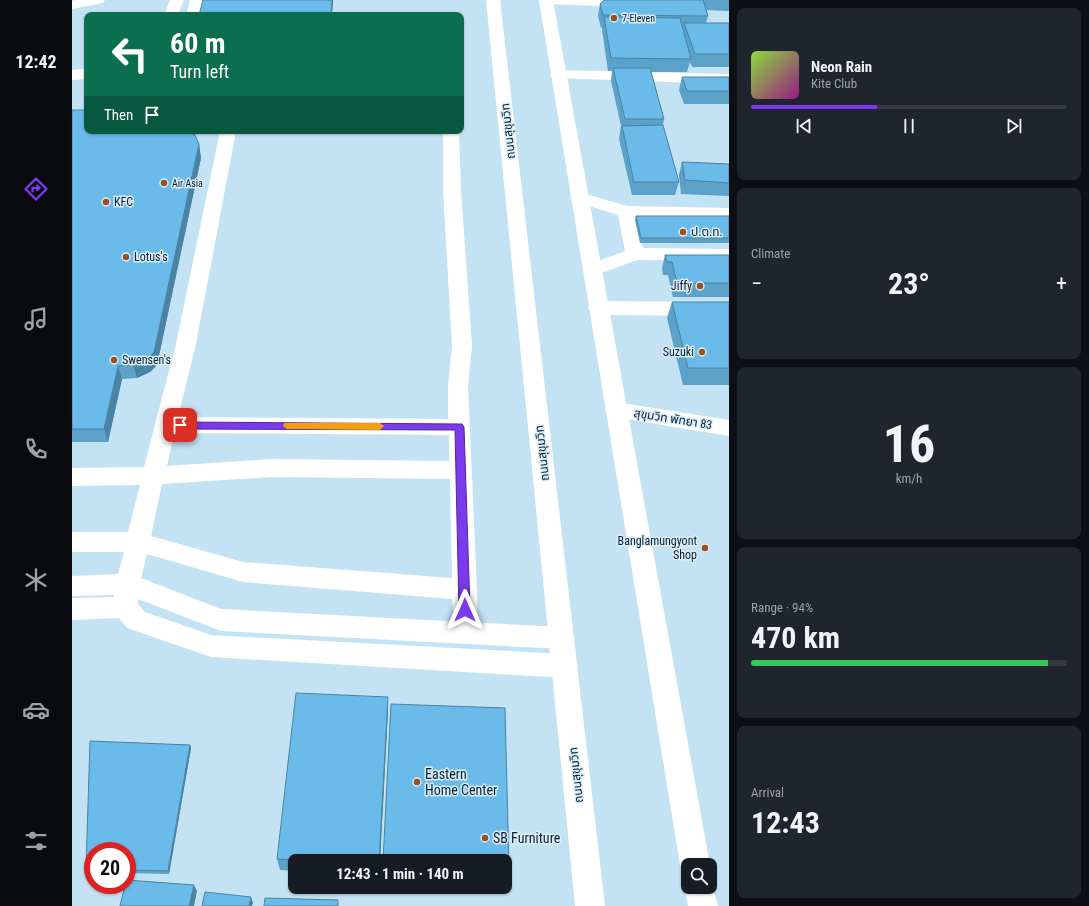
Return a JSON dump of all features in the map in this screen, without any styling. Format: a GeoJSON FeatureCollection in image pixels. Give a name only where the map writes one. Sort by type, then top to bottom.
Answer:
{"type":"FeatureCollection","features":[{"type":"Feature","properties":{"kind":"main road"},"geometry":{"type":"LineString","coordinates":[[72,5],[98,0]]}},
{"type":"Feature","properties":{"kind":"main road"},"geometry":{"type":"LineString","coordinates":[[172,12],[177,0]]}},
{"type":"Feature","properties":{"kind":"main road"},"geometry":{"type":"LineString","coordinates":[[194,12],[197,0]]}},
{"type":"Feature","properties":{"kind":"main road","name":"ถนนสุขุมวิท"},"geometry":{"type":"LineString","coordinates":[[493,0],[590,906]]}},
{"type":"Feature","properties":{"kind":"main road"},"geometry":{"type":"LineString","coordinates":[[628,0],[628,3],[546,0],[694,858]]}},
{"type":"Feature","properties":{"kind":"main road"},"geometry":{"type":"LineString","coordinates":[[72,75],[84,74]]}},
{"type":"Feature","properties":{"kind":"main road"},"geometry":{"type":"LineString","coordinates":[[558,76],[729,78]]}},
{"type":"Feature","properties":{"kind":"main road"},"geometry":{"type":"LineString","coordinates":[[227,134],[186,344],[153,476],[127,596],[136,620],[211,646],[565,666]]}},
{"type":"Feature","properties":{"kind":"main road"},"geometry":{"type":"LineString","coordinates":[[72,542],[138,542],[243,572],[465,600],[458,386],[462,346],[452,197],[451,134]]}},
{"type":"Feature","properties":{"kind":"main road"},"geometry":{"type":"LineString","coordinates":[[579,197],[626,212],[729,214]]}},
{"type":"Feature","properties":{"kind":"main road"},"geometry":{"type":"LineString","coordinates":[[626,212],[635,254]]}},
{"type":"Feature","properties":{"kind":"main road"},"geometry":{"type":"LineString","coordinates":[[592,270],[635,254],[729,255]]}},
{"type":"Feature","properties":{"kind":"main road"},"geometry":{"type":"LineString","coordinates":[[598,308],[729,309]]}},
{"type":"Feature","properties":{"kind":"main road","name":"สุขุมวิท พัทยา 83"},"geometry":{"type":"LineString","coordinates":[[616,410],[729,428]]}},
{"type":"Feature","properties":{"kind":"main road"},"geometry":{"type":"LineString","coordinates":[[165,425],[459,427]]}},
{"type":"Feature","properties":{"kind":"main road"},"geometry":{"type":"LineString","coordinates":[[72,477],[153,476],[272,468],[461,470]]}},
{"type":"Feature","properties":{"kind":"main road"},"geometry":{"type":"LineString","coordinates":[[72,586],[127,596],[221,620],[562,638]]}},
{"type":"Feature","properties":{"kind":"main road"},"geometry":{"type":"LineString","coordinates":[[72,609],[127,596]]}},
{"type":"Feature","properties":{"kind":"main road"},"geometry":{"type":"LineString","coordinates":[[700,894],[703,906]]}},
{"type":"Feature","properties":{"kind":"building"},"geometry":{"type":"Polygon","coordinates":[[[203,0],[332,0],[331,12],[200,12],[203,0]]]}},
{"type":"Feature","properties":{"kind":"building"},"geometry":{"type":"Polygon","coordinates":[[[604,0],[703,0],[708,16],[603,15],[600,4],[604,0]]]}},
{"type":"Feature","properties":{"kind":"building"},"geometry":{"type":"Polygon","coordinates":[[[604,17],[680,18],[691,59],[611,58],[604,17]]]}},
{"type":"Feature","properties":{"kind":"building"},"geometry":{"type":"Polygon","coordinates":[[[684,23],[729,23],[729,54],[695,54],[684,23]]]}},
{"type":"Feature","properties":{"kind":"building"},"geometry":{"type":"Polygon","coordinates":[[[613,68],[650,68],[664,119],[625,119],[613,68]]]}},
{"type":"Feature","properties":{"kind":"building"},"geometry":{"type":"Polygon","coordinates":[[[682,77],[729,77],[729,91],[687,91],[682,77]]]}},
{"type":"Feature","properties":{"kind":"building","name":"Lotus's"},"geometry":{"type":"Polygon","coordinates":[[[72,110],[84,110],[84,134],[193,134],[199,144],[154,352],[147,359],[133,365],[118,366],[104,429],[72,429],[72,110]]]}},
{"type":"Feature","properties":{"kind":"building"},"geometry":{"type":"Polygon","coordinates":[[[663,125],[679,182],[634,182],[622,126],[663,125]]]}},
{"type":"Feature","properties":{"kind":"building"},"geometry":{"type":"Polygon","coordinates":[[[682,162],[729,164],[729,183],[685,180],[682,162]]]}},
{"type":"Feature","properties":{"kind":"building","name":"ป.ต.ท."},"geometry":{"type":"Polygon","coordinates":[[[636,216],[729,216],[729,238],[641,238],[636,216]]]}},
{"type":"Feature","properties":{"kind":"building"},"geometry":{"type":"Polygon","coordinates":[[[665,255],[729,255],[729,283],[677,283],[672,262],[667,262],[665,255]]]}},
{"type":"Feature","properties":{"kind":"building","name":"Suzuki"},"geometry":{"type":"Polygon","coordinates":[[[672,302],[729,302],[729,368],[688,368],[672,302]]]}},
{"type":"Feature","properties":{"kind":"building"},"geometry":{"type":"Polygon","coordinates":[[[296,693],[388,697],[379,854],[288,854],[288,860],[277,859],[296,693]]]}},
{"type":"Feature","properties":{"kind":"building"},"geometry":{"type":"Polygon","coordinates":[[[391,704],[505,708],[509,854],[383,854],[391,704]]]}},
{"type":"Feature","properties":{"kind":"building"},"geometry":{"type":"Polygon","coordinates":[[[90,741],[190,745],[168,871],[136,870],[136,842],[87,842],[90,741]]]}},
{"type":"Feature","properties":{"kind":"building"},"geometry":{"type":"Polygon","coordinates":[[[136,881],[194,885],[189,906],[120,906],[123,894],[136,894],[136,881]]]}},
{"type":"Feature","properties":{"kind":"building"},"geometry":{"type":"Polygon","coordinates":[[[205,892],[251,897],[249,906],[202,906],[205,892]]]}},
{"type":"Feature","properties":{"kind":"building"},"geometry":{"type":"Polygon","coordinates":[[[265,898],[338,900],[338,906],[264,906],[265,898]]]}},
{"type":"Feature","properties":{"kind":"slow traffic"},"geometry":{"type":"LineString","coordinates":[[287,426],[380,426]]}},
{"type":"Feature","properties":{"kind":"place","name":"7-Eleven"},"geometry":{"type":"Point","coordinates":[614,18]}},
{"type":"Feature","properties":{"kind":"place","name":"Air Asia"},"geometry":{"type":"Point","coordinates":[164,183]}},
{"type":"Feature","properties":{"kind":"place","name":"KFC"},"geometry":{"type":"Point","coordinates":[106,202]}},
{"type":"Feature","properties":{"kind":"place","name":"ป.ต.ท."},"geometry":{"type":"Point","coordinates":[683,232]}},
{"type":"Feature","properties":{"kind":"place","name":"Lotus's"},"geometry":{"type":"Point","coordinates":[126,257]}},
{"type":"Feature","properties":{"kind":"place","name":"Jiffy"},"geometry":{"type":"Point","coordinates":[700,286]}},
{"type":"Feature","properties":{"kind":"place","name":"Suzuki"},"geometry":{"type":"Point","coordinates":[702,352]}},
{"type":"Feature","properties":{"kind":"place","name":"Swensen's"},"geometry":{"type":"Point","coordinates":[114,360]}},
{"type":"Feature","properties":{"kind":"place","name":"Banglamungyont Shop"},"geometry":{"type":"Point","coordinates":[705,548]}},
{"type":"Feature","properties":{"kind":"place","name":"Eastern Home Center"},"geometry":{"type":"Point","coordinates":[417,782]}},
{"type":"Feature","properties":{"kind":"place","name":"SB Furniture"},"geometry":{"type":"Point","coordinates":[485,838]}},
{"type":"Feature","properties":{"kind":"route"},"geometry":{"type":"LineString","coordinates":[[180,425],[459,427],[465,610]]}}]}
